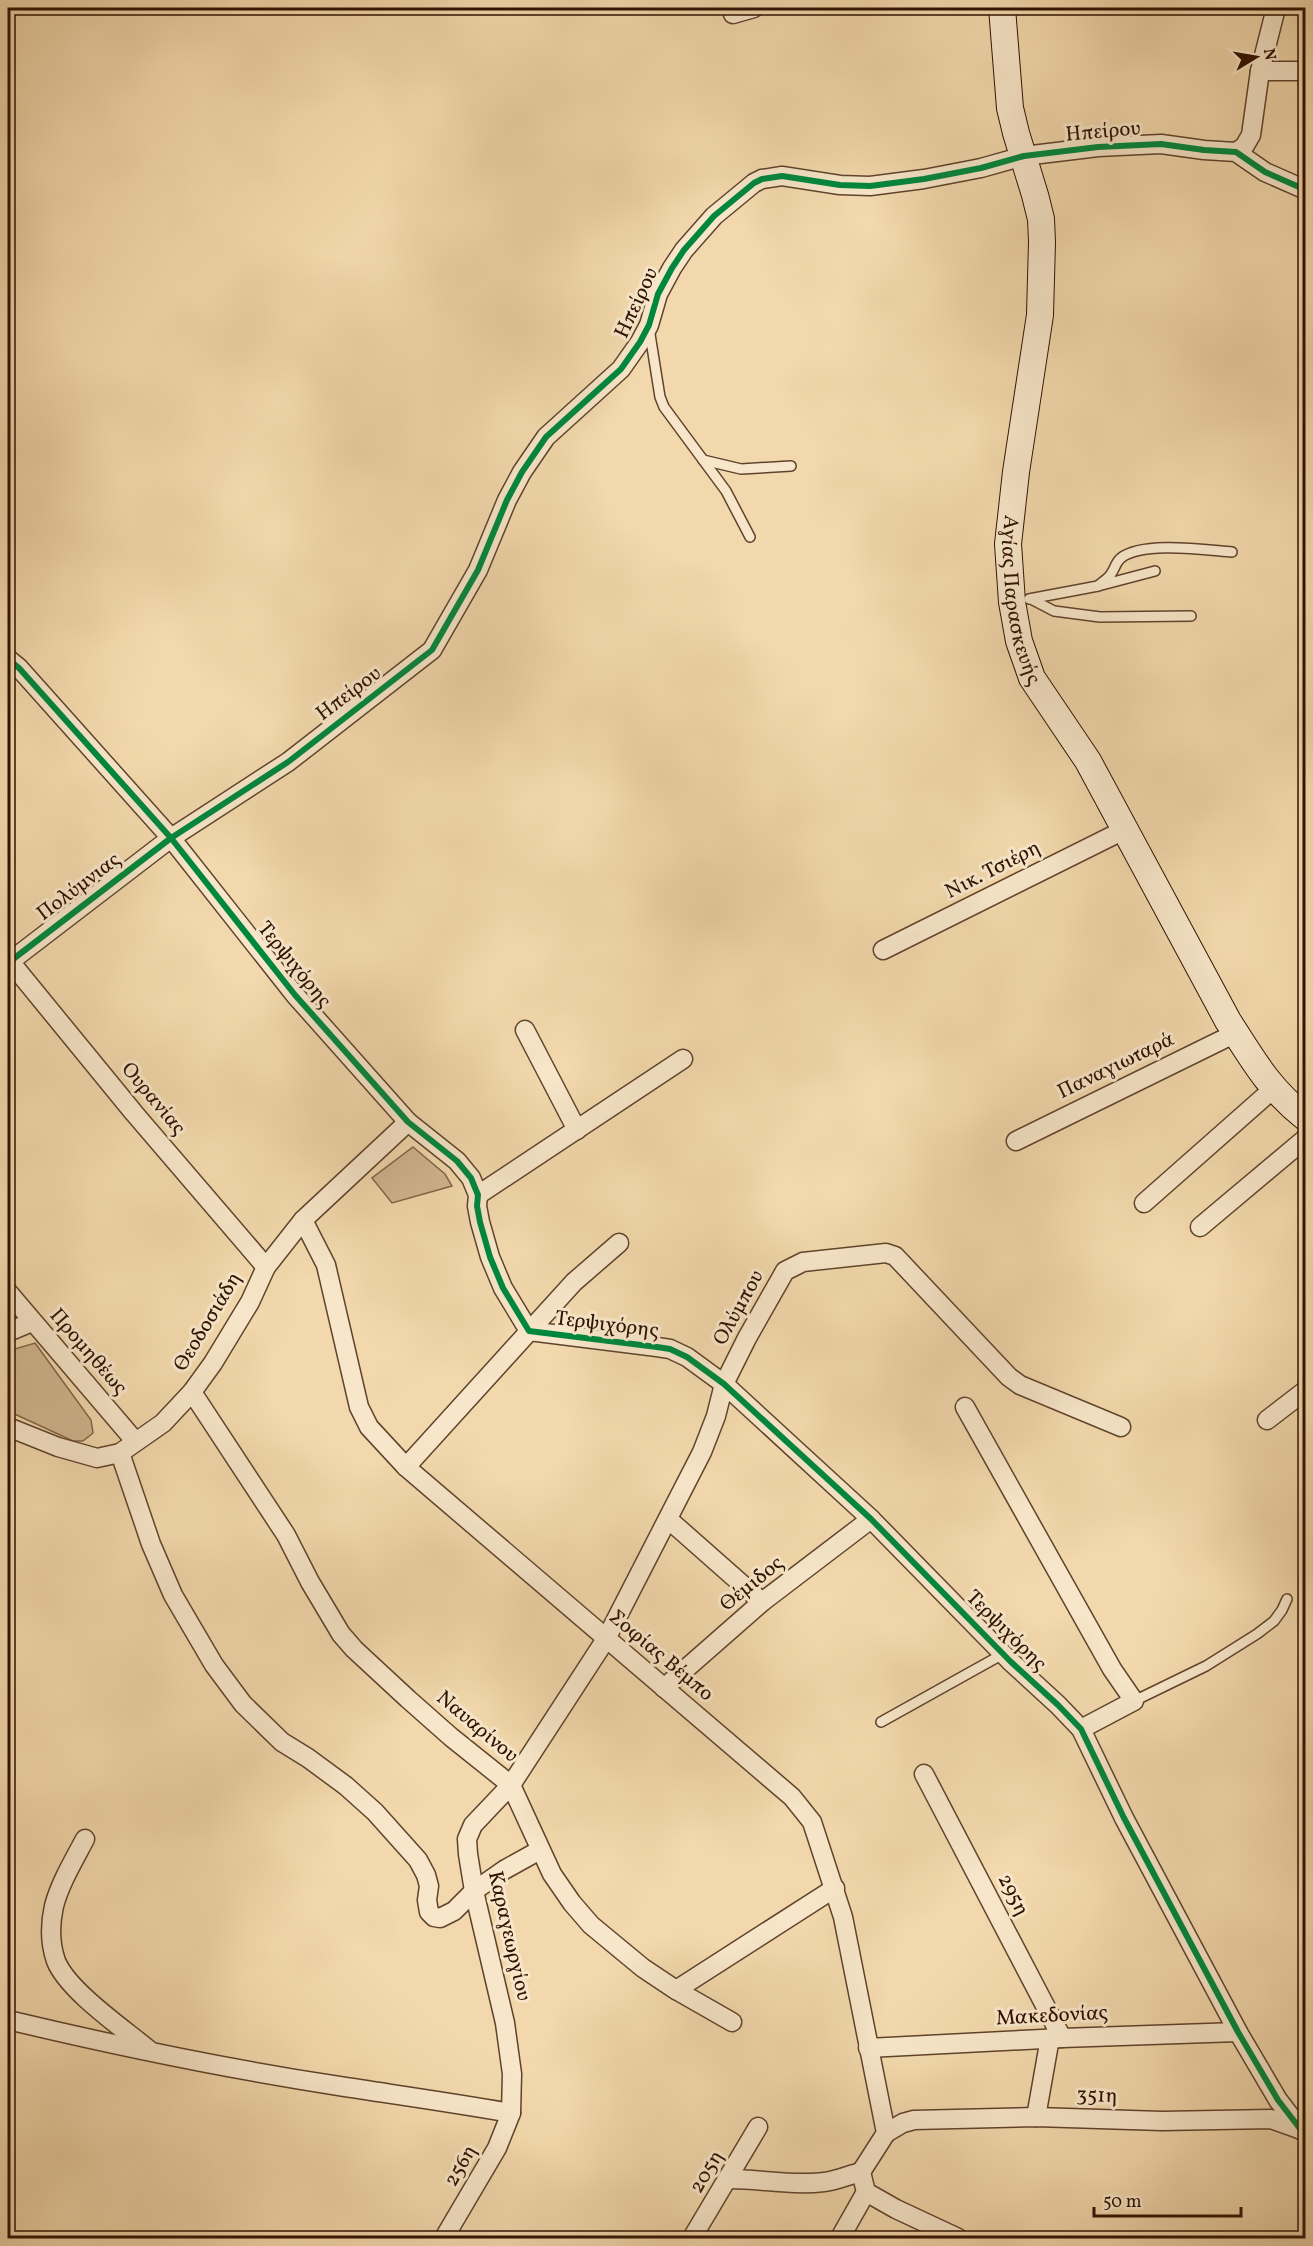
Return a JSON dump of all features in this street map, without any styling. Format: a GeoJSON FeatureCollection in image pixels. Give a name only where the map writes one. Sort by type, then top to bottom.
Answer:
{"type":"FeatureCollection","features":[{"type":"Feature","properties":{"kind":"street"},"geometry":{"type":"LineString","coordinates":[[733,14],[754,8]]}},
{"type":"Feature","properties":{"kind":"street","name":"Αγίας Παρασκευής"},"geometry":{"type":"LineString","coordinates":[[1002,8],[1010,108],[1037,203],[1042,242],[1040,315],[1009,522],[1008,560],[1022,601],[1019,641],[1032,678],[1088,761],[1236,1033],[1273,1089],[1305,1119]]}},
{"type":"Feature","properties":{"kind":"street"},"geometry":{"type":"LineString","coordinates":[[1236,153],[1244,147],[1251,135],[1260,70],[1276,8]]}},
{"type":"Feature","properties":{"kind":"street"},"geometry":{"type":"LineString","coordinates":[[1260,70],[1305,71]]}},
{"type":"Feature","properties":{"kind":"street","name":"Ηπείρου"},"geometry":{"type":"LineString","coordinates":[[171,838],[288,762],[432,650],[478,570],[507,500],[522,472],[546,437],[621,369],[649,325],[658,294],[684,250],[714,216],[754,183],[762,179],[782,176],[840,185],[870,186],[924,179],[1024,156],[1098,147],[1161,144],[1236,153],[1265,172],[1305,190]]}},
{"type":"Feature","properties":{"kind":"street","name":"Τερψιχόρης"},"geometry":{"type":"LineString","coordinates":[[8,659],[19,668],[171,838],[295,995],[408,1122],[457,1161],[471,1178],[478,1195],[477,1206],[483,1240],[503,1288],[529,1332],[670,1349],[687,1357],[724,1384],[871,1519],[1080,1729],[1124,1818],[1238,2032],[1278,2100],[1303,2131]]}},
{"type":"Feature","properties":{"kind":"street","name":"Νικ. Τσιέρη"},"geometry":{"type":"LineString","coordinates":[[883,950],[1124,830]]}},
{"type":"Feature","properties":{"kind":"street","name":"Πολύμνιας"},"geometry":{"type":"LineString","coordinates":[[8,961],[171,838]]}},
{"type":"Feature","properties":{"kind":"street","name":"Ουρανίας"},"geometry":{"type":"LineString","coordinates":[[8,961],[266,1267]]}},
{"type":"Feature","properties":{"kind":"street"},"geometry":{"type":"LineString","coordinates":[[525,1030],[577,1130]]}},
{"type":"Feature","properties":{"kind":"street","name":"Παναγιωταρά"},"geometry":{"type":"LineString","coordinates":[[1016,1141],[1236,1033]]}},
{"type":"Feature","properties":{"kind":"street"},"geometry":{"type":"LineString","coordinates":[[478,1195],[683,1059]]}},
{"type":"Feature","properties":{"kind":"street"},"geometry":{"type":"LineString","coordinates":[[1144,1203],[1273,1089]]}},
{"type":"Feature","properties":{"kind":"street","name":"Θεοδοσιάδη"},"geometry":{"type":"LineString","coordinates":[[120,1453],[163,1423],[192,1392],[213,1363],[250,1302],[266,1267],[303,1220],[408,1122]]}},
{"type":"Feature","properties":{"kind":"street"},"geometry":{"type":"LineString","coordinates":[[1200,1227],[1305,1138]]}},
{"type":"Feature","properties":{"kind":"street","name":"Σοφίας Βέμπο"},"geometry":{"type":"LineString","coordinates":[[303,1220],[326,1265],[359,1407],[369,1427],[406,1467],[777,1783],[801,1806],[812,1822],[843,1917],[886,2133]]}},
{"type":"Feature","properties":{"kind":"street"},"geometry":{"type":"LineString","coordinates":[[406,1467],[574,1282],[619,1243]]}},
{"type":"Feature","properties":{"kind":"street","name":"Ολύμπου"},"geometry":{"type":"LineString","coordinates":[[512,1785],[606,1639],[702,1452],[716,1416],[724,1384],[785,1271],[803,1262],[886,1253],[902,1261],[1009,1377],[1020,1385],[1121,1427]]}},
{"type":"Feature","properties":{"kind":"street","name":"Προμηθέως"},"geometry":{"type":"LineString","coordinates":[[8,1292],[135,1441]]}},
{"type":"Feature","properties":{"kind":"street"},"geometry":{"type":"LineString","coordinates":[[8,1332],[32,1322]]}},
{"type":"Feature","properties":{"kind":"street"},"geometry":{"type":"LineString","coordinates":[[1267,1420],[1305,1390]]}},
{"type":"Feature","properties":{"kind":"street","name":"Ναυαρίνου"},"geometry":{"type":"LineString","coordinates":[[192,1392],[286,1535],[310,1582],[341,1634],[451,1737],[512,1785],[552,1874],[572,1904],[591,1924],[643,1968],[732,2022]]}},
{"type":"Feature","properties":{"kind":"street"},"geometry":{"type":"LineString","coordinates":[[965,1407],[1112,1669],[1134,1701],[1080,1729]]}},
{"type":"Feature","properties":{"kind":"street"},"geometry":{"type":"LineString","coordinates":[[8,1427],[58,1447],[98,1458],[120,1453],[151,1544],[172,1595],[214,1665],[243,1704],[282,1742],[309,1758],[346,1786],[375,1812],[418,1860],[426,1875],[429,1886],[427,1900],[429,1912],[434,1917],[440,1918],[454,1911],[474,1891],[504,1870],[540,1850]]}},
{"type":"Feature","properties":{"kind":"street"},"geometry":{"type":"LineString","coordinates":[[668,1519],[762,1602]]}},
{"type":"Feature","properties":{"kind":"street","name":"Θέμιδος"},"geometry":{"type":"LineString","coordinates":[[664,1688],[762,1602],[871,1519]]}},
{"type":"Feature","properties":{"kind":"street","name":"295η"},"geometry":{"type":"LineString","coordinates":[[924,1773],[1056,2038]]}},
{"type":"Feature","properties":{"kind":"street","name":"Καραγεωργίου"},"geometry":{"type":"LineString","coordinates":[[511,2113],[512,2074],[505,2023],[474,1891],[467,1839],[473,1825],[512,1785]]}},
{"type":"Feature","properties":{"kind":"street"},"geometry":{"type":"LineString","coordinates":[[85,1839],[64,1878],[54,1906],[51,1932],[57,1962],[76,1989],[152,2052]]}},
{"type":"Feature","properties":{"kind":"street"},"geometry":{"type":"LineString","coordinates":[[676,1990],[835,1888]]}},
{"type":"Feature","properties":{"kind":"street"},"geometry":{"type":"LineString","coordinates":[[8,2020],[152,2052],[339,2086],[428,2098],[511,2113]]}},
{"type":"Feature","properties":{"kind":"street","name":"Μακεδονίας"},"geometry":{"type":"LineString","coordinates":[[868,2048],[1056,2038],[1238,2032]]}},
{"type":"Feature","properties":{"kind":"street"},"geometry":{"type":"LineString","coordinates":[[1036,2117],[1056,2038]]}},
{"type":"Feature","properties":{"kind":"street","name":"256η"},"geometry":{"type":"LineString","coordinates":[[444,2238],[497,2148],[511,2113]]}},
{"type":"Feature","properties":{"kind":"street","name":"351η"},"geometry":{"type":"LineString","coordinates":[[886,2133],[903,2123],[914,2121],[1036,2117],[1162,2121],[1271,2119],[1303,2131]]}},
{"type":"Feature","properties":{"kind":"street","name":"205η"},"geometry":{"type":"LineString","coordinates":[[692,2238],[758,2127]]}},
{"type":"Feature","properties":{"kind":"street"},"geometry":{"type":"LineString","coordinates":[[729,2179],[789,2183],[825,2182],[861,2172],[886,2133]]}},
{"type":"Feature","properties":{"kind":"street"},"geometry":{"type":"LineString","coordinates":[[840,2238],[866,2192],[861,2172]]}},
{"type":"Feature","properties":{"kind":"street"},"geometry":{"type":"LineString","coordinates":[[866,2192],[958,2238]]}},
{"type":"Feature","properties":{"kind":"lane"},"geometry":{"type":"LineString","coordinates":[[649,325],[660,397],[664,407],[726,492],[750,537]]}},
{"type":"Feature","properties":{"kind":"lane"},"geometry":{"type":"LineString","coordinates":[[703,460],[741,469],[792,466]]}},
{"type":"Feature","properties":{"kind":"lane"},"geometry":{"type":"LineString","coordinates":[[1098,586],[1111,575],[1121,558],[1140,549],[1185,548],[1232,552]]}},
{"type":"Feature","properties":{"kind":"lane"},"geometry":{"type":"LineString","coordinates":[[1022,601],[1098,586],[1155,571]]}},
{"type":"Feature","properties":{"kind":"lane"},"geometry":{"type":"LineString","coordinates":[[1022,601],[1054,610],[1100,617],[1191,616]]}},
{"type":"Feature","properties":{"kind":"lane"},"geometry":{"type":"LineString","coordinates":[[1134,1701],[1206,1666],[1257,1634],[1274,1621],[1287,1599]]}},
{"type":"Feature","properties":{"kind":"lane"},"geometry":{"type":"LineString","coordinates":[[881,1722],[1003,1654]]}},
{"type":"Feature","properties":{"kind":"shaded area"},"geometry":{"type":"Polygon","coordinates":[[[413,1147],[445,1174],[452,1186],[392,1203],[372,1178],[413,1147]]]}},
{"type":"Feature","properties":{"kind":"shaded area"},"geometry":{"type":"Polygon","coordinates":[[[35,1343],[91,1420],[93,1433],[83,1441],[73,1441],[8,1411],[8,1351],[35,1343]]]}},
{"type":"Feature","properties":{"kind":"cycle path"},"geometry":{"type":"LineString","coordinates":[[8,963],[171,838],[288,762],[432,650],[478,570],[507,500],[522,472],[546,437],[621,369],[640,342],[649,325],[658,294],[684,250],[714,216],[754,183],[762,179],[782,176],[840,185],[870,186],[981,168],[1024,156],[1098,147],[1161,144],[1236,152],[1265,172],[1306,190]]}},
{"type":"Feature","properties":{"kind":"cycle path"},"geometry":{"type":"LineString","coordinates":[[8,659],[19,668],[171,838],[295,995],[408,1122],[457,1161],[471,1178],[478,1195],[477,1206],[480,1222],[490,1257],[503,1288],[529,1331],[670,1349],[687,1357],[724,1384],[871,1519],[1010,1661],[1081,1729],[1124,1818],[1238,2032],[1278,2100],[1301,2130]]}}]}
